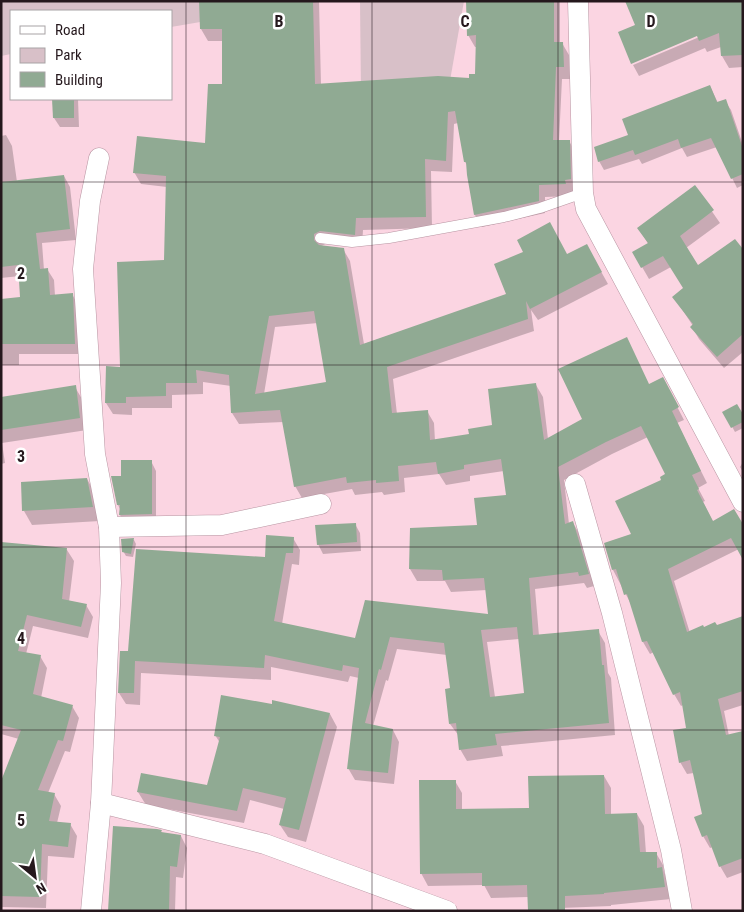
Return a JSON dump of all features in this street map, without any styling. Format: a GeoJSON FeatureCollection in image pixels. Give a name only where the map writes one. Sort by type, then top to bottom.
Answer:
{"type":"FeatureCollection","features":[{"type":"Feature","properties":{"kind":"street"},"geometry":{"type":"LineString","coordinates":[[578,1],[583,193],[586,209],[743,502]]}},
{"type":"Feature","properties":{"kind":"street"},"geometry":{"type":"LineString","coordinates":[[92,911],[102,803],[111,583],[109,527],[95,454],[84,269],[90,201],[99,158]]}},
{"type":"Feature","properties":{"kind":"street"},"geometry":{"type":"LineString","coordinates":[[575,484],[612,612],[671,850],[682,911]]}},
{"type":"Feature","properties":{"kind":"street"},"geometry":{"type":"LineString","coordinates":[[109,527],[222,525],[321,504]]}},
{"type":"Feature","properties":{"kind":"street"},"geometry":{"type":"LineString","coordinates":[[102,803],[265,844],[447,911]]}},
{"type":"Feature","properties":{"kind":"lane"},"geometry":{"type":"LineString","coordinates":[[320,238],[352,242],[389,238],[504,217],[540,208],[583,193]]}},
{"type":"Feature","properties":{"kind":"green space"},"geometry":{"type":"Polygon","coordinates":[[[1,1],[323,1],[172,27],[172,10],[10,10],[10,54],[1,56],[1,1]]]}},
{"type":"Feature","properties":{"kind":"green space"},"geometry":{"type":"Polygon","coordinates":[[[360,1],[464,1],[448,92],[361,91],[360,1]]]}},
{"type":"Feature","properties":{"kind":"building"},"geometry":{"type":"Polygon","coordinates":[[[199,1],[313,1],[315,84],[438,76],[469,78],[469,74],[475,74],[476,35],[467,36],[466,1],[554,1],[554,42],[563,42],[564,67],[556,67],[553,140],[570,140],[571,179],[565,180],[566,184],[539,185],[539,201],[474,215],[466,162],[464,162],[455,111],[448,112],[446,161],[425,159],[426,217],[356,218],[355,235],[320,231],[314,234],[314,240],[319,245],[344,248],[360,345],[506,294],[494,264],[523,252],[517,240],[550,222],[567,254],[587,244],[602,272],[530,309],[526,301],[528,319],[387,367],[392,413],[428,410],[430,440],[469,434],[468,429],[492,425],[488,389],[536,383],[544,440],[582,419],[558,369],[627,337],[649,384],[663,377],[679,407],[672,411],[701,471],[692,475],[699,489],[697,490],[713,521],[734,509],[743,524],[743,560],[731,538],[668,569],[687,632],[703,625],[704,627],[715,622],[717,625],[743,616],[743,691],[718,699],[726,735],[743,731],[743,858],[719,867],[707,835],[702,837],[694,817],[702,814],[690,760],[679,763],[673,730],[686,728],[680,692],[673,695],[647,641],[642,642],[627,594],[624,595],[616,569],[612,570],[604,543],[631,534],[615,501],[661,480],[660,477],[665,474],[641,426],[558,467],[565,524],[573,521],[589,574],[579,576],[578,572],[529,578],[533,635],[599,629],[609,723],[495,734],[497,745],[459,750],[456,723],[449,724],[445,689],[450,688],[444,643],[390,637],[381,670],[379,669],[365,723],[393,729],[388,773],[347,769],[359,668],[343,665],[342,671],[265,655],[264,668],[135,661],[134,693],[118,693],[120,651],[128,651],[136,549],[265,557],[266,535],[294,537],[293,553],[286,553],[274,621],[355,638],[365,600],[488,614],[484,578],[443,580],[442,570],[409,569],[410,528],[477,525],[474,498],[506,495],[501,459],[464,465],[464,469],[438,474],[436,462],[398,466],[399,481],[376,483],[376,480],[347,483],[346,477],[294,487],[280,410],[231,413],[229,375],[196,370],[197,383],[166,383],[166,396],[126,397],[126,403],[105,403],[106,366],[120,367],[117,262],[164,260],[166,176],[133,173],[137,136],[205,143],[208,84],[222,84],[222,29],[200,29],[199,1]],[[314,311],[269,316],[255,394],[326,382],[314,311]],[[517,627],[481,630],[490,697],[524,693],[517,627]]]}},
{"type":"Feature","properties":{"kind":"building"},"geometry":{"type":"Polygon","coordinates":[[[625,1],[743,1],[743,55],[721,56],[719,33],[699,41],[697,36],[631,64],[618,32],[635,25],[625,1]]]}},
{"type":"Feature","properties":{"kind":"building"},"geometry":{"type":"Polygon","coordinates":[[[710,85],[717,102],[726,99],[743,149],[743,174],[731,179],[711,138],[681,148],[678,139],[635,155],[633,150],[598,162],[594,147],[628,135],[622,119],[710,85]]]}},
{"type":"Feature","properties":{"kind":"building"},"geometry":{"type":"Polygon","coordinates":[[[52,100],[74,100],[74,118],[53,118],[52,100]]]}},
{"type":"Feature","properties":{"kind":"building"},"geometry":{"type":"Polygon","coordinates":[[[64,175],[70,229],[36,233],[40,269],[48,268],[50,295],[73,293],[75,344],[1,344],[1,299],[20,297],[18,265],[1,267],[1,182],[64,175]]]}},
{"type":"Feature","properties":{"kind":"building"},"geometry":{"type":"Polygon","coordinates":[[[695,185],[714,210],[680,236],[698,265],[735,239],[743,249],[743,334],[717,357],[690,327],[693,324],[672,297],[683,288],[663,256],[641,268],[632,252],[648,243],[637,228],[695,185]]]}},
{"type":"Feature","properties":{"kind":"building"},"geometry":{"type":"Polygon","coordinates":[[[76,385],[80,418],[1,430],[1,397],[76,385]]]}},
{"type":"Feature","properties":{"kind":"building"},"geometry":{"type":"Polygon","coordinates":[[[737,404],[743,414],[743,422],[731,428],[722,412],[737,404]]]}},
{"type":"Feature","properties":{"kind":"building"},"geometry":{"type":"Polygon","coordinates":[[[121,460],[152,460],[152,514],[119,515],[120,505],[117,505],[111,476],[121,476],[121,460]]]}},
{"type":"Feature","properties":{"kind":"building"},"geometry":{"type":"Polygon","coordinates":[[[87,478],[93,507],[22,511],[21,482],[87,478]]]}},
{"type":"Feature","properties":{"kind":"building"},"geometry":{"type":"Polygon","coordinates":[[[356,523],[357,542],[317,545],[315,525],[356,523]]]}},
{"type":"Feature","properties":{"kind":"building"},"geometry":{"type":"Polygon","coordinates":[[[134,538],[131,554],[122,552],[121,539],[134,538]]]}},
{"type":"Feature","properties":{"kind":"building"},"geometry":{"type":"Polygon","coordinates":[[[1,542],[67,548],[62,599],[87,604],[81,627],[27,615],[18,651],[41,655],[33,694],[73,705],[63,741],[58,740],[38,790],[55,793],[49,821],[71,823],[68,847],[42,844],[40,897],[1,896],[1,781],[21,730],[1,725],[1,542]]]}},
{"type":"Feature","properties":{"kind":"building"},"geometry":{"type":"Polygon","coordinates":[[[221,695],[272,704],[272,700],[330,713],[299,830],[279,825],[286,798],[243,788],[237,811],[137,792],[141,773],[207,785],[220,737],[214,736],[221,695]]]}},
{"type":"Feature","properties":{"kind":"building"},"geometry":{"type":"Polygon","coordinates":[[[604,775],[605,814],[637,813],[640,852],[657,852],[657,868],[662,867],[665,887],[604,894],[565,896],[565,911],[528,911],[527,885],[482,886],[482,873],[420,874],[419,780],[456,780],[456,809],[529,808],[528,776],[604,775]]]}},
{"type":"Feature","properties":{"kind":"building"},"geometry":{"type":"Polygon","coordinates":[[[113,826],[157,829],[162,830],[161,832],[181,835],[177,867],[170,866],[169,911],[108,911],[113,826]]]}}]}
